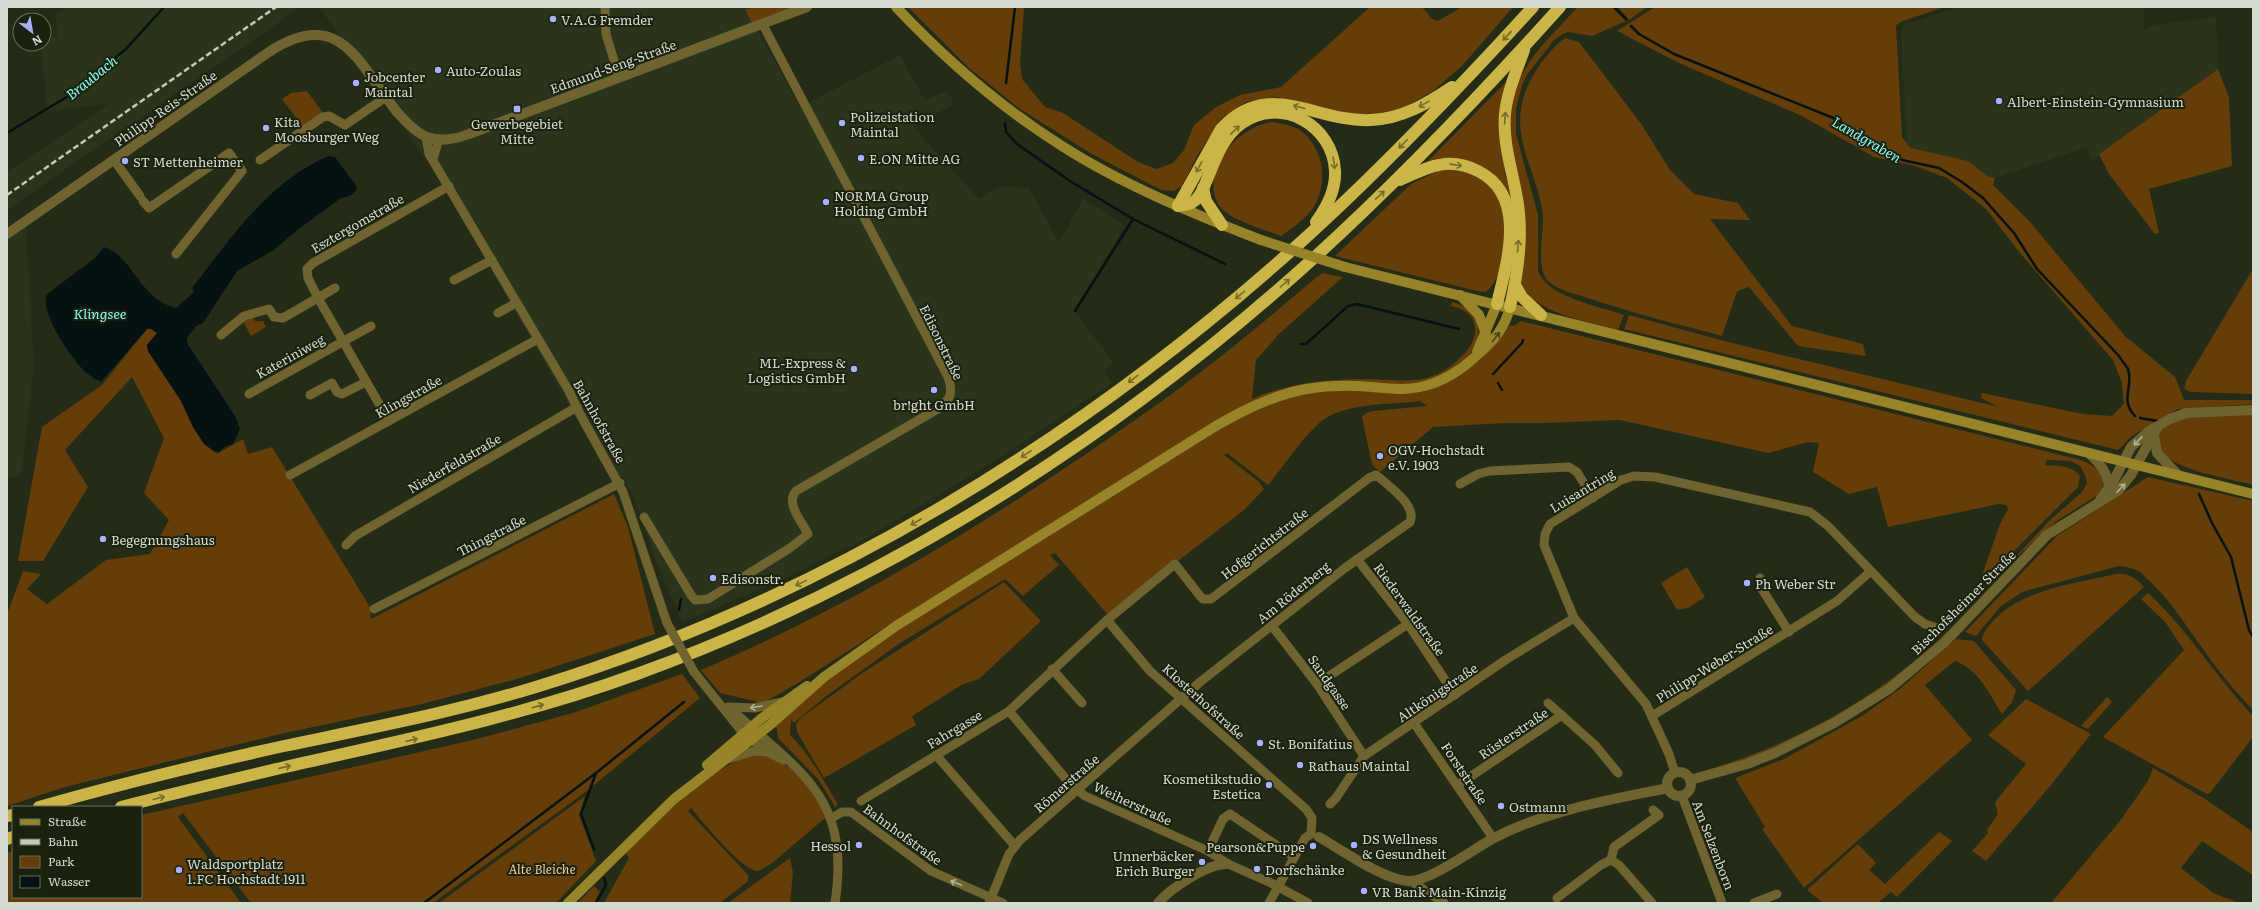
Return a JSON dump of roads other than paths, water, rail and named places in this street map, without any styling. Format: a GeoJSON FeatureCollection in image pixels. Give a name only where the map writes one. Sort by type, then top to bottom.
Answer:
{"type":"FeatureCollection","features":[{"type":"Feature","properties":{"kind":"highway"},"geometry":{"type":"LineString","coordinates":[[43,806],[182,770],[402,722],[494,699],[629,656],[753,605],[865,550],[940,508],[1046,440],[1164,356],[1259,279],[1363,184],[1469,76],[1533,7]]}},
{"type":"Feature","properties":{"kind":"highway"},"geometry":{"type":"LineString","coordinates":[[125,806],[287,767],[428,736],[548,704],[669,662],[762,624],[834,590],[878,567],[992,500],[1125,410],[1255,308],[1304,267],[1393,183],[1560,7]]}},
{"type":"Feature","properties":{"kind":"highway"},"geometry":{"type":"LineString","coordinates":[[1510,307],[1515,285],[1519,212],[1506,149],[1504,125],[1508,98],[1526,44]]}},
{"type":"Feature","properties":{"kind":"highway"},"geometry":{"type":"LineString","coordinates":[[1178,206],[1221,129],[1229,121],[1246,110],[1265,104],[1285,104],[1340,118],[1381,120],[1414,110],[1469,76]]}},
{"type":"Feature","properties":{"kind":"highway"},"geometry":{"type":"LineString","coordinates":[[1178,206],[1194,202],[1203,188],[1224,143],[1235,129],[1247,120],[1259,115],[1280,113],[1294,116],[1308,122],[1319,131],[1328,145],[1333,159],[1335,173],[1331,196],[1326,207],[1301,242]]}},
{"type":"Feature","properties":{"kind":"highway"},"geometry":{"type":"LineString","coordinates":[[1393,183],[1433,166],[1451,164],[1468,167],[1478,171],[1497,187],[1506,204],[1510,224],[1509,252],[1497,304]]}},
{"type":"Feature","properties":{"kind":"highway"},"geometry":{"type":"LineString","coordinates":[[1203,188],[1206,201],[1222,225]]}},
{"type":"Feature","properties":{"kind":"highway"},"geometry":{"type":"LineString","coordinates":[[1515,285],[1522,297],[1540,315]]}},
{"type":"Feature","properties":{"kind":"main road"},"geometry":{"type":"LineString","coordinates":[[896,7],[937,49],[973,82],[1035,128],[1083,159],[1178,206],[1261,240],[1345,267],[1458,294],[2253,494]]}},
{"type":"Feature","properties":{"kind":"main road"},"geometry":{"type":"LineString","coordinates":[[1458,294],[1479,315],[1486,334]]}},
{"type":"Feature","properties":{"kind":"main road"},"geometry":{"type":"LineString","coordinates":[[1473,360],[1486,334],[1497,304]]}},
{"type":"Feature","properties":{"kind":"main road"},"geometry":{"type":"LineString","coordinates":[[568,903],[674,799],[697,774],[824,677],[896,626],[1185,445],[1244,411],[1282,395],[1323,387],[1423,387],[1449,377],[1473,360],[1499,333],[1505,323],[1510,307]]}},
{"type":"Feature","properties":{"kind":"main road"},"geometry":{"type":"LineString","coordinates":[[674,799],[722,761],[782,702],[824,677]]}},
{"type":"Feature","properties":{"kind":"street"},"geometry":{"type":"LineString","coordinates":[[605,7],[606,34],[619,77]]}},
{"type":"Feature","properties":{"kind":"street","name":"Edmund-Seng-Straße"},"geometry":{"type":"LineString","coordinates":[[426,137],[439,139],[463,136],[619,77],[763,25],[807,7]]}},
{"type":"Feature","properties":{"kind":"street","name":"Edisonstraße"},"geometry":{"type":"LineString","coordinates":[[644,517],[690,595],[695,600],[708,599],[808,534],[792,504],[792,497],[796,491],[936,410],[949,401],[952,394],[948,377],[763,25]]}},
{"type":"Feature","properties":{"kind":"street","name":"Philipp-Reis-Straße"},"geometry":{"type":"LineString","coordinates":[[7,234],[283,44],[303,37],[318,36],[338,41],[348,47],[363,62],[386,97]]}},
{"type":"Feature","properties":{"kind":"street"},"geometry":{"type":"LineString","coordinates":[[260,160],[323,117],[329,116],[345,125],[386,97],[402,118],[426,137]]}},
{"type":"Feature","properties":{"kind":"street","name":"Bahnhofstraße"},"geometry":{"type":"LineString","coordinates":[[426,137],[428,154],[449,186],[516,303],[569,391],[576,407],[620,483],[667,623],[694,672],[726,706],[733,723],[751,733],[789,762],[813,786],[832,818],[842,812],[851,812],[931,872],[990,901],[1003,903]]}},
{"type":"Feature","properties":{"kind":"street"},"geometry":{"type":"LineString","coordinates":[[433,160],[439,139]]}},
{"type":"Feature","properties":{"kind":"street"},"geometry":{"type":"LineString","coordinates":[[114,160],[149,208],[229,153],[242,170],[176,254]]}},
{"type":"Feature","properties":{"kind":"street","name":"Esztergomstraße"},"geometry":{"type":"LineString","coordinates":[[389,421],[318,298],[306,273],[309,266],[449,186]]}},
{"type":"Feature","properties":{"kind":"street"},"geometry":{"type":"LineString","coordinates":[[454,280],[492,260]]}},
{"type":"Feature","properties":{"kind":"street"},"geometry":{"type":"LineString","coordinates":[[221,335],[244,316],[269,309],[274,317],[283,318],[335,288]]}},
{"type":"Feature","properties":{"kind":"street"},"geometry":{"type":"LineString","coordinates":[[498,312],[516,303]]}},
{"type":"Feature","properties":{"kind":"street"},"geometry":{"type":"LineString","coordinates":[[343,341],[371,326]]}},
{"type":"Feature","properties":{"kind":"street","name":"Klingstraße"},"geometry":{"type":"LineString","coordinates":[[290,475],[538,339]]}},
{"type":"Feature","properties":{"kind":"street","name":"Kateriniweg"},"geometry":{"type":"LineString","coordinates":[[249,394],[343,341]]}},
{"type":"Feature","properties":{"kind":"street"},"geometry":{"type":"LineString","coordinates":[[310,395],[332,383],[338,392],[342,394],[366,382]]}},
{"type":"Feature","properties":{"kind":"street","name":"Niederfeldstraße"},"geometry":{"type":"LineString","coordinates":[[346,545],[355,536],[576,407]]}},
{"type":"Feature","properties":{"kind":"street","name":"Bischofsheimer Straße"},"geometry":{"type":"LineString","coordinates":[[2098,504],[2109,489],[2122,461],[2140,437],[2156,430],[2170,419],[2186,413],[2214,410],[2253,410]]}},
{"type":"Feature","properties":{"kind":"street"},"geometry":{"type":"LineString","coordinates":[[2156,430],[2157,453],[2178,475]]}},
{"type":"Feature","properties":{"kind":"street","name":"Bischofsheimer Straße"},"geometry":{"type":"LineString","coordinates":[[1690,780],[1775,753],[1834,723],[1889,689],[1944,643],[2047,535],[2119,490],[2137,465],[2156,430]]}},
{"type":"Feature","properties":{"kind":"street"},"geometry":{"type":"LineString","coordinates":[[2089,453],[2104,469],[2108,480],[2109,489]]}},
{"type":"Feature","properties":{"kind":"street"},"geometry":{"type":"LineString","coordinates":[[1460,484],[1478,474],[1490,471],[1569,468],[1577,472],[1592,498]]}},
{"type":"Feature","properties":{"kind":"street","name":"Am Röderberg"},"geometry":{"type":"LineString","coordinates":[[1181,699],[1356,559],[1410,522],[1412,513],[1407,505],[1376,475]]}},
{"type":"Feature","properties":{"kind":"street","name":"Hofgerichtstraße"},"geometry":{"type":"LineString","coordinates":[[1175,564],[1203,599],[1211,599],[1369,478],[1376,475]]}},
{"type":"Feature","properties":{"kind":"street","name":"Luisantring"},"geometry":{"type":"LineString","coordinates":[[1675,773],[1646,704],[1574,618],[1546,552],[1544,534],[1555,521],[1621,480],[1644,476],[1800,509],[1814,514],[1824,522],[1915,617],[1925,624],[1937,628]]}},
{"type":"Feature","properties":{"kind":"street","name":"Thingstraße"},"geometry":{"type":"LineString","coordinates":[[374,609],[620,483]]}},
{"type":"Feature","properties":{"kind":"street","name":"Riederwaldstraße"},"geometry":{"type":"LineString","coordinates":[[1356,559],[1408,624],[1455,695]]}},
{"type":"Feature","properties":{"kind":"street","name":"Fahrgasse"},"geometry":{"type":"LineString","coordinates":[[861,801],[1008,711],[1107,620],[1175,564]]}},
{"type":"Feature","properties":{"kind":"street","name":"Philipp-Weber-Straße"},"geometry":{"type":"LineString","coordinates":[[1652,716],[1837,601],[1871,572]]}},
{"type":"Feature","properties":{"kind":"street","name":"Philipp-Weber-Straße"},"geometry":{"type":"LineString","coordinates":[[1760,578],[1762,589],[1788,632]]}},
{"type":"Feature","properties":{"kind":"street","name":"Altkönigstraße"},"geometry":{"type":"LineString","coordinates":[[1330,804],[1336,798],[1364,756],[1507,659],[1574,618]]}},
{"type":"Feature","properties":{"kind":"street","name":"Klosterhofstraße"},"geometry":{"type":"LineString","coordinates":[[1107,620],[1141,661],[1181,699],[1306,809],[1312,818],[1315,835]]}},
{"type":"Feature","properties":{"kind":"street"},"geometry":{"type":"LineString","coordinates":[[1317,684],[1408,624]]}},
{"type":"Feature","properties":{"kind":"street","name":"Sandgasse"},"geometry":{"type":"LineString","coordinates":[[1272,626],[1317,684],[1364,756]]}},
{"type":"Feature","properties":{"kind":"street"},"geometry":{"type":"LineString","coordinates":[[1052,669],[1082,703]]}},
{"type":"Feature","properties":{"kind":"street","name":"Römerstraße"},"geometry":{"type":"LineString","coordinates":[[990,901],[1010,854],[1015,846],[1181,699]]}},
{"type":"Feature","properties":{"kind":"street"},"geometry":{"type":"LineString","coordinates":[[726,706],[755,708],[782,702]]}},
{"type":"Feature","properties":{"kind":"street"},"geometry":{"type":"LineString","coordinates":[[1548,703],[1595,744],[1618,773]]}},
{"type":"Feature","properties":{"kind":"street","name":"Weiherstraße"},"geometry":{"type":"LineString","coordinates":[[1008,711],[1077,790],[1085,796],[1208,851],[1228,864],[1278,886],[1308,903]]}},
{"type":"Feature","properties":{"kind":"street","name":"Rüsterstraße"},"geometry":{"type":"LineString","coordinates":[[1458,785],[1562,716]]}},
{"type":"Feature","properties":{"kind":"street","name":"Forststraße"},"geometry":{"type":"LineString","coordinates":[[1414,723],[1493,838]]}},
{"type":"Feature","properties":{"kind":"street","name":"Bahnhofstraße"},"geometry":{"type":"LineString","coordinates":[[751,733],[767,752],[789,762]]}},
{"type":"Feature","properties":{"kind":"street","name":"Bahnhofstraße"},"geometry":{"type":"LineString","coordinates":[[722,761],[743,754],[767,752]]}},
{"type":"Feature","properties":{"kind":"street"},"geometry":{"type":"LineString","coordinates":[[936,755],[1015,846]]}},
{"type":"Feature","properties":{"kind":"street"},"geometry":{"type":"LineString","coordinates":[[1675,773],[1686,775],[1690,780],[1690,788],[1682,796],[1673,795],[1668,788],[1669,778],[1675,773]]}},
{"type":"Feature","properties":{"kind":"street"},"geometry":{"type":"LineString","coordinates":[[1269,903],[1305,838],[1315,835],[1396,879],[1411,881],[1428,876],[1493,838],[1549,814],[1668,788]]}},
{"type":"Feature","properties":{"kind":"street","name":"Am Selzenborn"},"geometry":{"type":"LineString","coordinates":[[1682,796],[1722,903]]}},
{"type":"Feature","properties":{"kind":"street"},"geometry":{"type":"LineString","coordinates":[[1611,860],[1614,847],[1659,815],[1653,810]]}},
{"type":"Feature","properties":{"kind":"street"},"geometry":{"type":"LineString","coordinates":[[1208,851],[1223,818],[1228,814],[1232,815],[1294,857]]}},
{"type":"Feature","properties":{"kind":"street"},"geometry":{"type":"LineString","coordinates":[[832,818],[838,860],[838,881],[835,903]]}},
{"type":"Feature","properties":{"kind":"street"},"geometry":{"type":"LineString","coordinates":[[1557,898],[1601,865],[1611,860]]}},
{"type":"Feature","properties":{"kind":"street"},"geometry":{"type":"LineString","coordinates":[[1611,860],[1619,865],[1652,903]]}},
{"type":"Feature","properties":{"kind":"street"},"geometry":{"type":"LineString","coordinates":[[1158,903],[1178,885],[1214,866],[1228,864]]}},
{"type":"Feature","properties":{"kind":"street"},"geometry":{"type":"LineString","coordinates":[[1411,881],[1444,903]]}},
{"type":"Feature","properties":{"kind":"street"},"geometry":{"type":"LineString","coordinates":[[1754,903],[1777,894]]}},
{"type":"Feature","properties":{"kind":"water","name":"Klingsee"},"geometry":{"type":"Polygon","coordinates":[[[329,156],[335,157],[357,187],[355,192],[349,196],[341,198],[296,231],[274,250],[237,271],[203,323],[196,326],[187,338],[187,343],[235,416],[240,429],[233,444],[224,447],[219,452],[214,451],[204,444],[193,427],[181,401],[148,351],[147,345],[157,333],[151,329],[147,329],[101,382],[88,374],[74,359],[52,324],[46,302],[47,294],[94,259],[104,247],[123,259],[144,287],[153,296],[163,303],[176,308],[194,292],[192,288],[221,250],[236,231],[270,195],[288,180],[329,156]]]}},
{"type":"Feature","properties":{"kind":"waterway","name":"Braubach"},"geometry":{"type":"LineString","coordinates":[[7,133],[70,95],[126,49],[164,7]]}},
{"type":"Feature","properties":{"kind":"waterway"},"geometry":{"type":"LineString","coordinates":[[1006,83],[1015,7]]}},
{"type":"Feature","properties":{"kind":"waterway","name":"Landgraben"},"geometry":{"type":"LineString","coordinates":[[1614,7],[1626,19]]}},
{"type":"Feature","properties":{"kind":"waterway","name":"Landgraben"},"geometry":{"type":"LineString","coordinates":[[1631,26],[1639,34],[1674,54],[1836,119],[1902,160],[1939,168],[1962,182],[1983,198],[2014,233],[2037,269],[2119,356],[2126,366],[2129,375],[2127,398],[2128,404],[2130,410],[2135,416]]}},
{"type":"Feature","properties":{"kind":"waterway"},"geometry":{"type":"LineString","coordinates":[[1005,123],[1006,132],[1017,144],[1070,181],[1133,219],[1075,311]]}},
{"type":"Feature","properties":{"kind":"waterway"},"geometry":{"type":"LineString","coordinates":[[1133,219],[1225,264]]}},
{"type":"Feature","properties":{"kind":"waterway"},"geometry":{"type":"LineString","coordinates":[[1301,344],[1306,344],[1348,306],[1357,304],[1459,329]]}},
{"type":"Feature","properties":{"kind":"waterway"},"geometry":{"type":"LineString","coordinates":[[1493,374],[1522,343],[1523,340]]}},
{"type":"Feature","properties":{"kind":"waterway"},"geometry":{"type":"LineString","coordinates":[[1498,383],[1502,390]]}},
{"type":"Feature","properties":{"kind":"waterway","name":"Landgraben"},"geometry":{"type":"LineString","coordinates":[[2140,418],[2157,421]]}},
{"type":"Feature","properties":{"kind":"waterway","name":"Landgraben"},"geometry":{"type":"LineString","coordinates":[[2199,494],[2212,523],[2231,557],[2249,630],[2253,637]]}},
{"type":"Feature","properties":{"kind":"waterway"},"geometry":{"type":"LineString","coordinates":[[679,610],[681,599]]}},
{"type":"Feature","properties":{"kind":"waterway"},"geometry":{"type":"LineString","coordinates":[[594,849],[581,814],[596,773],[684,702]]}},
{"type":"Feature","properties":{"kind":"waterway"},"geometry":{"type":"LineString","coordinates":[[424,903],[596,773]]}},
{"type":"Feature","properties":{"kind":"waterway"},"geometry":{"type":"LineString","coordinates":[[596,903],[606,885],[604,878]]}},
{"type":"Feature","properties":{"kind":"railway"},"geometry":{"type":"LineString","coordinates":[[7,195],[276,7]]}},
{"type":"Feature","properties":{"kind":"place","name":"V.A.G Fremder"},"geometry":{"type":"Point","coordinates":[553,19]}},
{"type":"Feature","properties":{"kind":"place","name":"Auto-Zoulas"},"geometry":{"type":"Point","coordinates":[438,70]}},
{"type":"Feature","properties":{"kind":"place","name":"Jobcenter Maintal"},"geometry":{"type":"Point","coordinates":[356,83]}},
{"type":"Feature","properties":{"kind":"place","name":"Albert-Einstein-Gymnasium"},"geometry":{"type":"Point","coordinates":[1999,101]}},
{"type":"Feature","properties":{"kind":"place","name":"Gewerbegebiet Mitte"},"geometry":{"type":"Point","coordinates":[517,109]}},
{"type":"Feature","properties":{"kind":"place","name":"Polizeistation Maintal"},"geometry":{"type":"Point","coordinates":[842,123]}},
{"type":"Feature","properties":{"kind":"place","name":"Kita Moosburger Weg"},"geometry":{"type":"Point","coordinates":[266,128]}},
{"type":"Feature","properties":{"kind":"place","name":"E.ON Mitte AG"},"geometry":{"type":"Point","coordinates":[861,158]}},
{"type":"Feature","properties":{"kind":"place","name":"ST Mettenheimer"},"geometry":{"type":"Point","coordinates":[125,161]}},
{"type":"Feature","properties":{"kind":"place","name":"NORMA Group Holding GmbH"},"geometry":{"type":"Point","coordinates":[826,202]}},
{"type":"Feature","properties":{"kind":"place","name":"ML-Express & Logistics GmbH"},"geometry":{"type":"Point","coordinates":[854,369]}},
{"type":"Feature","properties":{"kind":"place","name":"br!ght GmbH"},"geometry":{"type":"Point","coordinates":[934,390]}},
{"type":"Feature","properties":{"kind":"place","name":"OGV-Hochstadt e.V. 1903"},"geometry":{"type":"Point","coordinates":[1380,456]}},
{"type":"Feature","properties":{"kind":"place","name":"Begegnungshaus"},"geometry":{"type":"Point","coordinates":[103,539]}},
{"type":"Feature","properties":{"kind":"place","name":"Edisonstr."},"geometry":{"type":"Point","coordinates":[713,578]}},
{"type":"Feature","properties":{"kind":"place","name":"Ph Weber Str"},"geometry":{"type":"Point","coordinates":[1747,583]}},
{"type":"Feature","properties":{"kind":"place","name":"St. Bonifatius"},"geometry":{"type":"Point","coordinates":[1260,743]}},
{"type":"Feature","properties":{"kind":"place","name":"Rathaus Maintal"},"geometry":{"type":"Point","coordinates":[1300,765]}},
{"type":"Feature","properties":{"kind":"place","name":"Kosmetikstudio Estetica"},"geometry":{"type":"Point","coordinates":[1269,785]}},
{"type":"Feature","properties":{"kind":"place","name":"Ostmann"},"geometry":{"type":"Point","coordinates":[1501,806]}},
{"type":"Feature","properties":{"kind":"place","name":"Hessol"},"geometry":{"type":"Point","coordinates":[859,845]}},
{"type":"Feature","properties":{"kind":"place","name":"DS Wellness & Gesundheit"},"geometry":{"type":"Point","coordinates":[1354,845]}},
{"type":"Feature","properties":{"kind":"place","name":"Pearson&Puppe"},"geometry":{"type":"Point","coordinates":[1313,846]}},
{"type":"Feature","properties":{"kind":"place","name":"Unnerbäcker Erich Burger"},"geometry":{"type":"Point","coordinates":[1202,862]}},
{"type":"Feature","properties":{"kind":"place","name":"Dorfschänke"},"geometry":{"type":"Point","coordinates":[1257,869]}},
{"type":"Feature","properties":{"kind":"place","name":"Waldsportplatz 1.FC Hochstadt 1911"},"geometry":{"type":"Point","coordinates":[179,870]}},
{"type":"Feature","properties":{"kind":"place","name":"VR Bank Main-Kinzig"},"geometry":{"type":"Point","coordinates":[1364,891]}},
{"type":"Feature","properties":{"kind":"park label","name":"Alte Bleiche"},"geometry":{"type":"Point","coordinates":[542,868]}}]}
